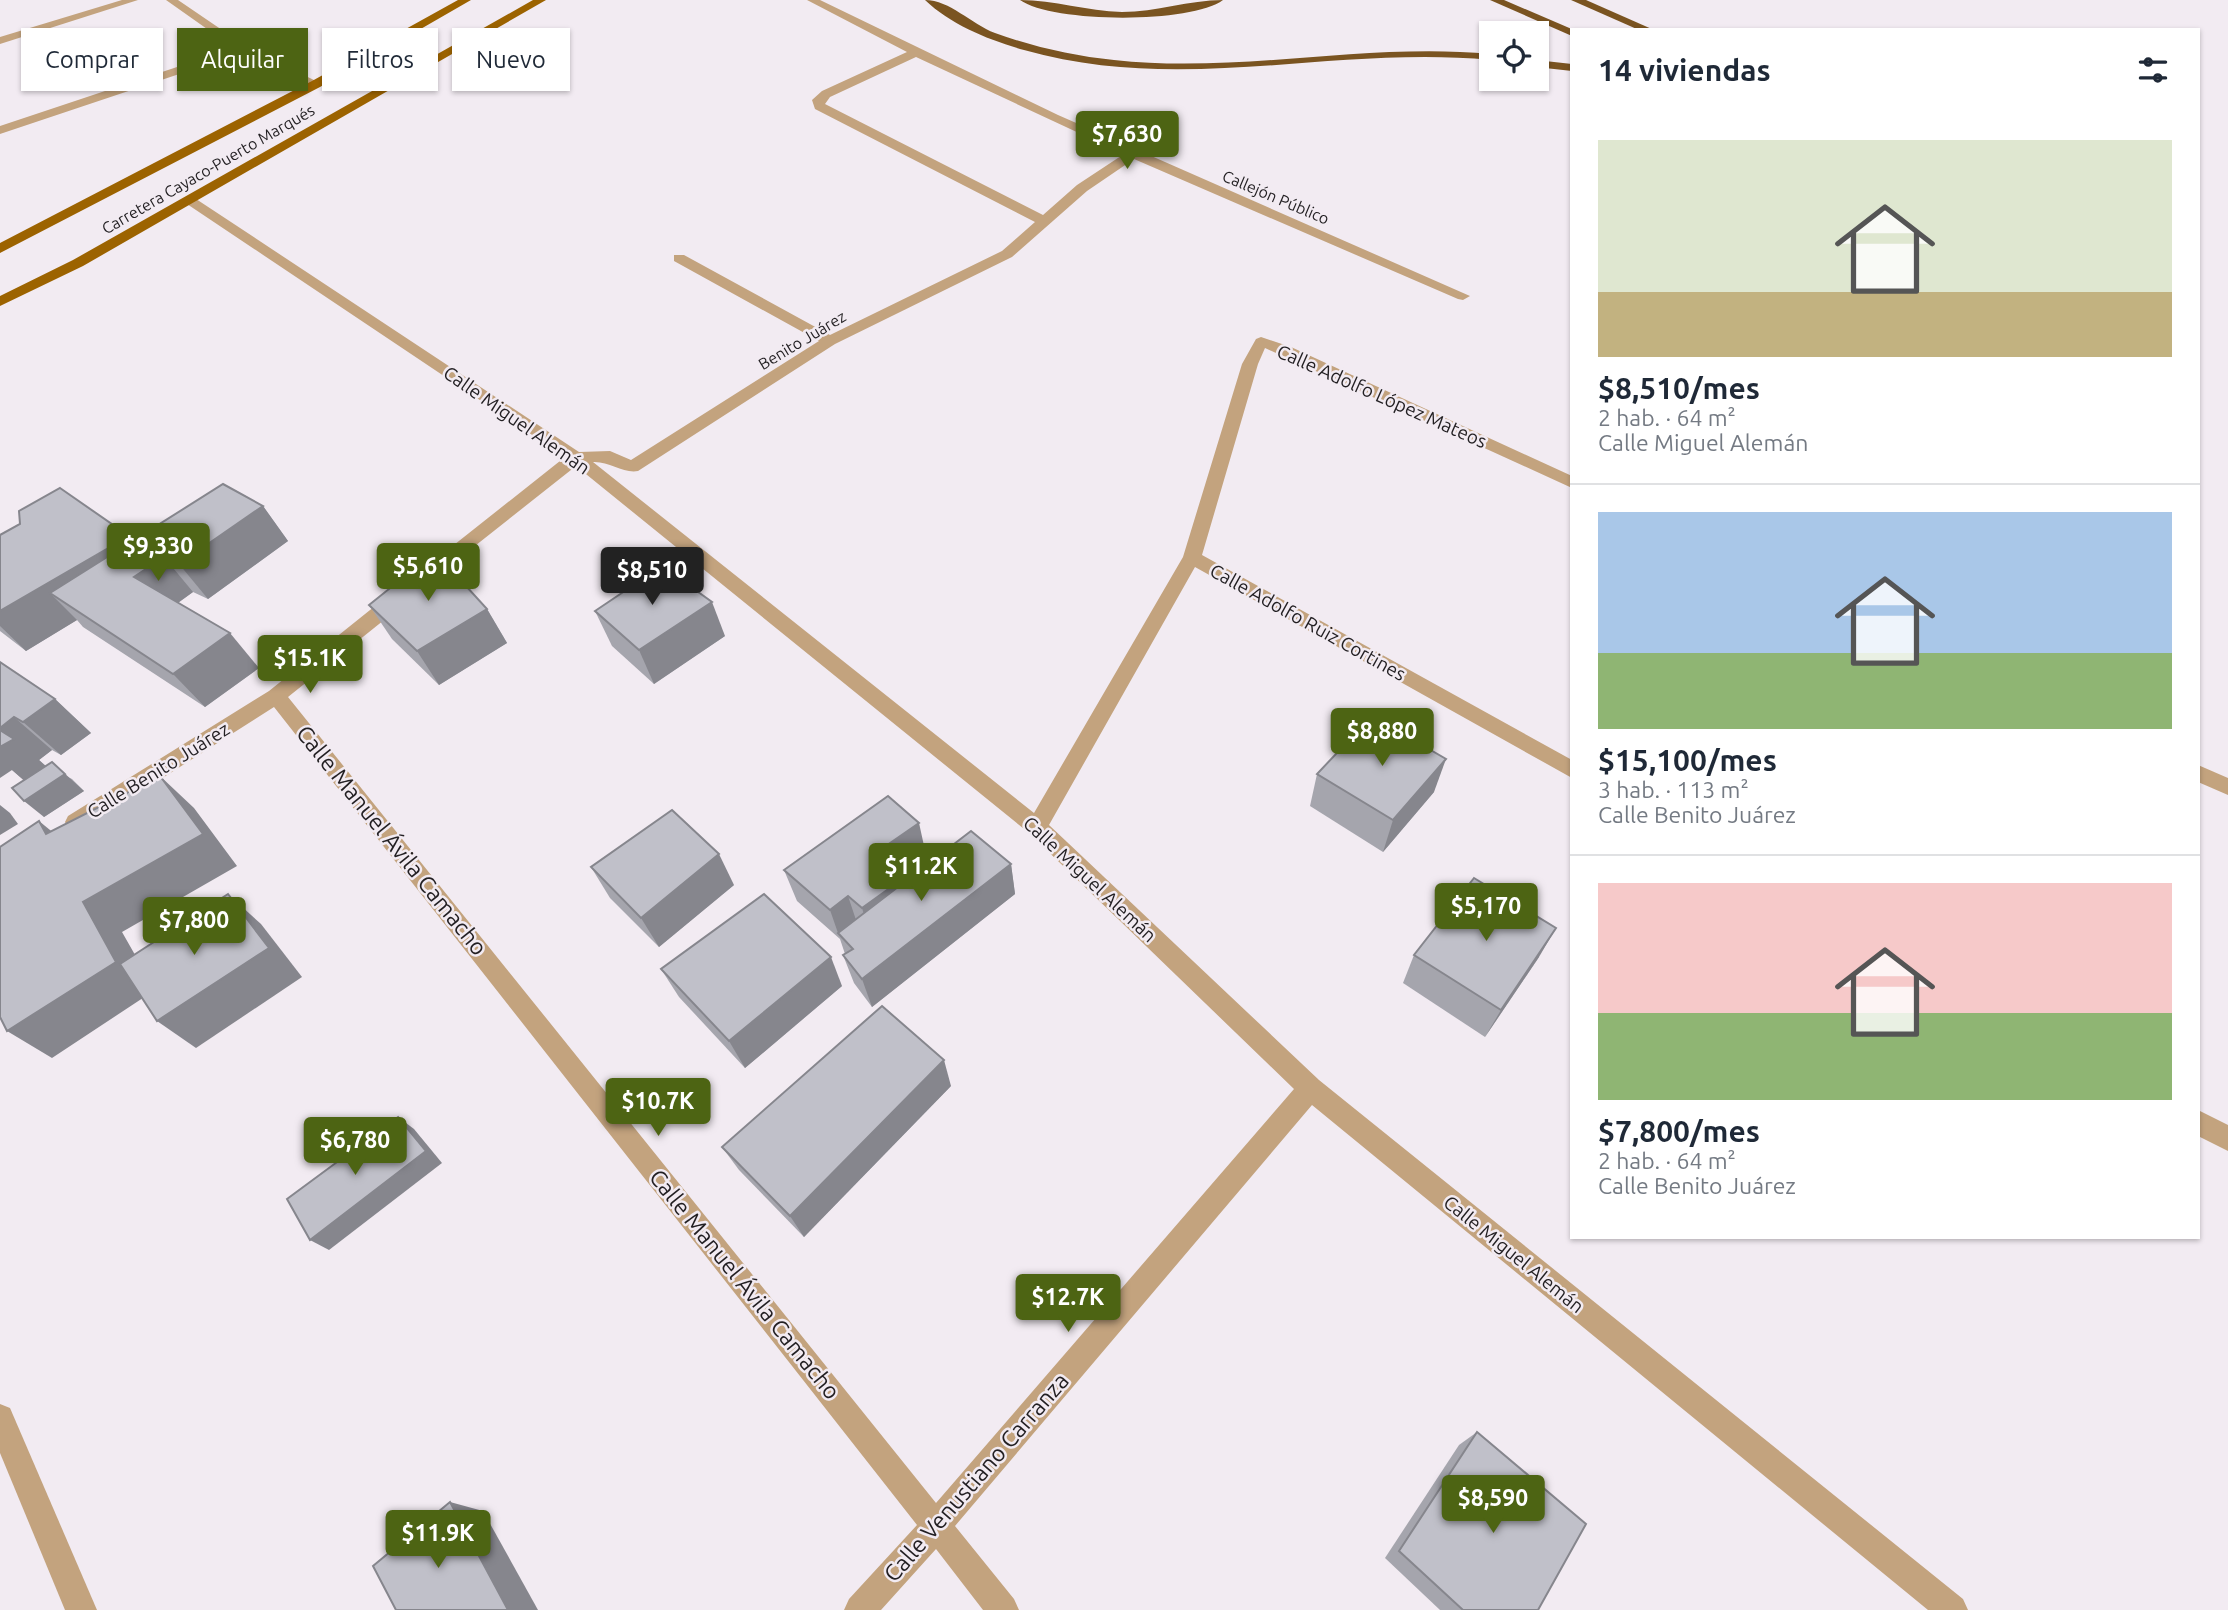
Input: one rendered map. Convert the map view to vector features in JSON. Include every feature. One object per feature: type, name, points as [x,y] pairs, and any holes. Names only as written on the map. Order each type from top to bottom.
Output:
[{"type":"highway","points":[[930,0],[988,34],[1078,59],[1136,66],[1190,68],[1325,57],[1457,52],[1479,55]]},
{"type":"highway","points":[[1025,0],[1048,7],[1132,15],[1199,7],[1218,0]]},
{"type":"highway","points":[[1495,0],[1570,32]]},
{"type":"highway","points":[[1576,0],[1644,28]]},
{"type":"highway","points":[[1549,65],[1570,68]]},
{"type":"main road","name":"Carretera Cayaco-Puerto Marqués","points":[[0,249],[316,84],[466,0]]},
{"type":"main road","name":"Carretera Cayaco-Puerto Marqués","points":[[0,302],[78,263],[541,0]]},
{"type":"street","points":[[0,41],[133,0]]},
{"type":"street","points":[[171,0],[212,28]]},
{"type":"street","name":"Callejón Público","points":[[812,0],[915,53],[1132,155],[1463,296]]},
{"type":"street","points":[[915,53],[826,94],[818,100],[819,106],[1046,222]]},
{"type":"street","points":[[0,130],[177,71]]},
{"type":"street","points":[[308,80],[316,84]]},
{"type":"street","name":"Benito Juárez","points":[[576,457],[610,456],[632,467],[830,341],[1007,254],[1082,188],[1132,155]]},
{"type":"street","name":"Calle Miguel Alemán","points":[[188,200],[576,457],[1037,827],[1310,1088],[1952,1610]]},
{"type":"street","points":[[679,258],[830,341]]},
{"type":"street","name":"Calle Adolfo López Mateos","points":[[1037,827],[1192,557],[1250,364],[1261,342],[1286,350],[1570,481]]},
{"type":"street","name":"Calle Benito Juárez","points":[[58,833],[276,696],[576,457]]},
{"type":"street","name":"Calle Adolfo Ruiz Cortines","points":[[1192,557],[1570,769]]},
{"type":"street","name":"Calle Manuel Ávila Camacho","points":[[276,696],[1003,1610]]},
{"type":"street","points":[[2200,775],[2228,787]]},
{"type":"street","name":"Calle Venustiano Carranza","points":[[860,1610],[937,1525],[1310,1088]]},
{"type":"street","points":[[2200,1123],[2228,1139]]},
{"type":"street","points":[[0,1418],[81,1610]]},
{"type":"building","points":[[223,484],[263,506],[179,564],[164,557],[134,577],[230,633],[173,674],[50,593]]},
{"type":"building","points":[[60,488],[129,536],[0,611],[0,535],[20,524],[19,511]]},
{"type":"building","points":[[435,552],[487,609],[417,651],[369,605]]},
{"type":"building","points":[[662,566],[712,602],[639,650],[595,611]]},
{"type":"building","points":[[0,662],[55,699],[23,722],[14,717],[0,728]]},
{"type":"building","points":[[1372,716],[1446,759],[1393,820],[1317,774]]},
{"type":"building","points":[[0,730],[14,739],[0,747]]},
{"type":"building","points":[[52,762],[65,774],[24,801],[12,788]]},
{"type":"building","points":[[160,776],[203,834],[83,902],[116,962],[7,1031],[0,1017],[0,847],[39,821],[46,834]]},
{"type":"building","points":[[888,796],[919,823],[886,846],[912,872],[862,908],[848,896],[830,910],[784,870]]},
{"type":"building","points":[[672,810],[719,854],[641,918],[591,867]]},
{"type":"building","points":[[971,831],[1011,864],[862,979],[843,955],[853,949],[838,933]]},
{"type":"building","points":[[1474,878],[1556,928],[1501,1010],[1414,955]]},
{"type":"building","points":[[228,894],[269,948],[157,1021],[120,964]]},
{"type":"building","points":[[764,894],[831,957],[729,1041],[661,969]]},
{"type":"building","points":[[882,1006],[944,1060],[790,1216],[722,1147]]},
{"type":"building","points":[[398,1117],[426,1151],[310,1240],[287,1199]]},
{"type":"building","points":[[1477,1432],[1586,1524],[1538,1610],[1463,1610],[1399,1551]]},
{"type":"building","points":[[450,1502],[508,1610],[396,1610],[373,1566]]}]
